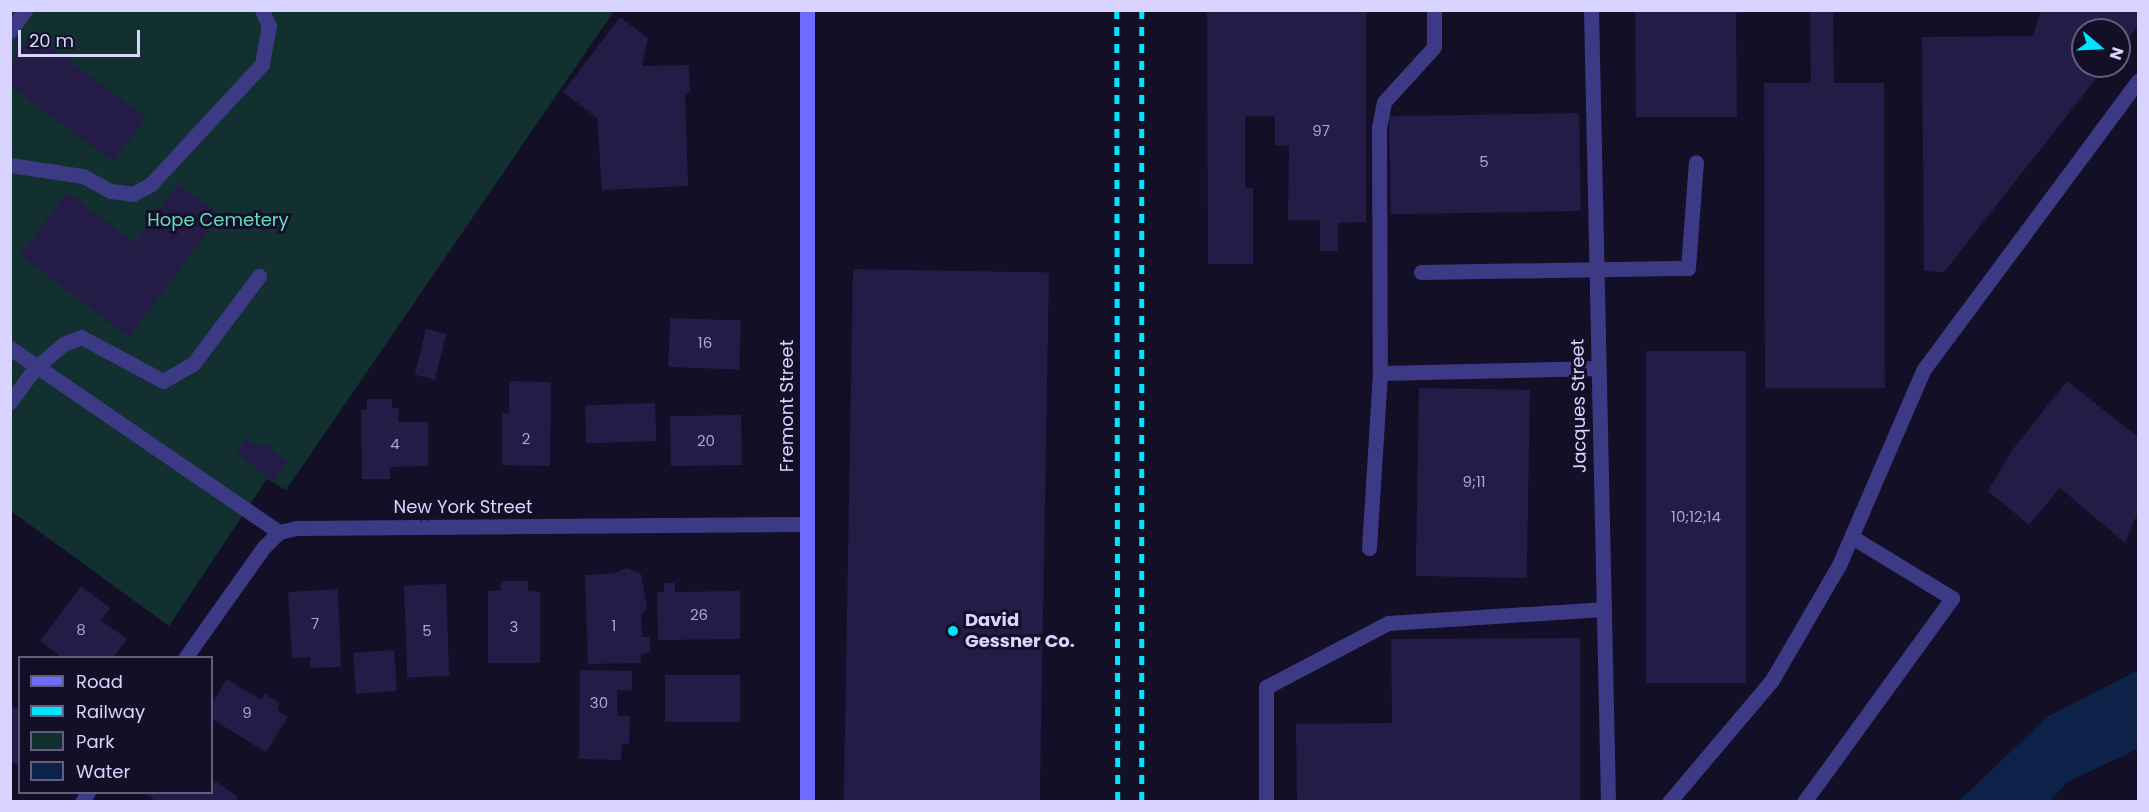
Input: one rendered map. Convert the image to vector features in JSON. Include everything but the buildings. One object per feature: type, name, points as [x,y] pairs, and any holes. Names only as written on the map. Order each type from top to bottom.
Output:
[{"type":"street","points":[[10,31],[24,10]]},
{"type":"street","points":[[10,165],[83,176],[110,190],[134,194],[151,184],[262,64],[269,26],[262,10]]},
{"type":"street","name":"Fremont Street","points":[[807,10],[807,801]]},
{"type":"street","points":[[1369,548],[1380,373],[1379,128],[1384,102],[1434,47],[1434,10]]},
{"type":"street","name":"Jacques Street","points":[[1591,10],[1608,801]]},
{"type":"street","points":[[1669,801],[1772,680],[1852,537],[1924,369],[2139,81]]},
{"type":"street","points":[[1421,272],[1688,268],[1696,162]]},
{"type":"street","points":[[10,402],[35,368],[64,344],[81,337],[164,381],[193,364],[259,276]]},
{"type":"street","points":[[10,348],[35,368],[279,532],[186,656]]},
{"type":"street","points":[[1380,373],[1598,369]]},
{"type":"street","name":"New York Street","points":[[279,532],[297,528],[806,525]]},
{"type":"street","points":[[1804,801],[1952,598],[1852,537]]},
{"type":"street","points":[[1266,801],[1266,687],[1388,623],[1603,609]]},
{"type":"green space","name":"Hope Cemetery","points":[[11,11],[614,11],[286,490],[267,479],[169,626],[11,511]]},
{"type":"water","points":[[2138,670],[2138,749],[2067,782],[2050,801],[1959,801],[2047,717]]},
{"type":"railway","points":[[1117,10],[1118,802]]},
{"type":"railway","points":[[1142,10],[1142,802]]},
{"type":"place","name":"David Gessner Co.","points":[[953,631]]}]
